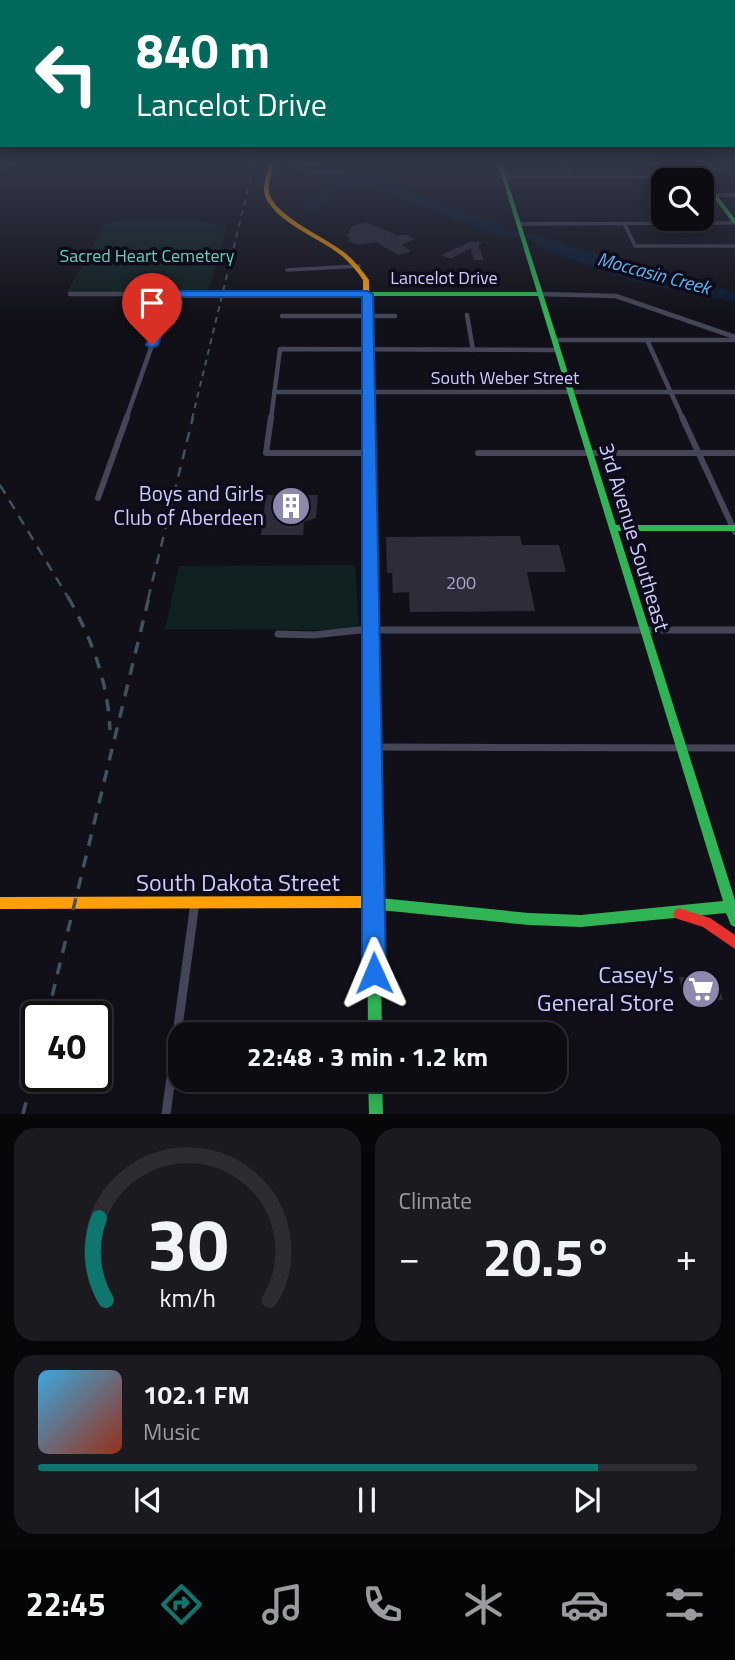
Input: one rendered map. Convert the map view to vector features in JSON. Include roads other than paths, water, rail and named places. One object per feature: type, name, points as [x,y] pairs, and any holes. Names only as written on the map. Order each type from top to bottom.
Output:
[{"type":"main road","points":[[291,216],[343,251],[359,266],[365,275],[367,294],[375,1022]]},
{"type":"main road","name":"3rd Avenue Southeast","points":[[516,216],[681,748],[733,906],[735,921]]},
{"type":"main road","name":"Lancelot Drive","points":[[367,294],[541,294]]},
{"type":"main road","points":[[612,528],[734,529]]},
{"type":"main road","name":"South Dakota Street","points":[[0,903],[373,902],[556,920],[625,919],[733,906]]},
{"type":"main road","points":[[670,913],[706,922],[735,943]]},
{"type":"main road","points":[[375,1092],[376,1114]]},
{"type":"street","points":[[624,223],[635,246],[735,246]]},
{"type":"street","points":[[521,232],[624,223],[735,223]]},
{"type":"street","points":[[286,270],[359,266]]},
{"type":"street","name":"Lancelot Drive","points":[[70,294],[367,294]]},
{"type":"street","points":[[98,498],[170,294]]},
{"type":"street","points":[[541,294],[616,296],[735,339]]},
{"type":"street","points":[[467,315],[473,350]]},
{"type":"street","points":[[282,316],[395,316]]},
{"type":"street","points":[[367,453],[266,453],[280,349],[473,350],[648,340],[735,339]]},
{"type":"street","points":[[648,340],[734,529]]},
{"type":"street","name":"South Weber Street","points":[[274,392],[735,392]]},
{"type":"street","points":[[478,453],[735,453]]},
{"type":"street","points":[[278,634],[369,630],[735,630]]},
{"type":"street","points":[[371,747],[735,748]]},
{"type":"street","points":[[166,1114],[195,903]]},
{"type":"water","name":"Moccasin Creek","points":[[447,216],[480,216],[515,231],[735,292],[735,302],[636,282],[545,249],[529,238],[494,234]]},
{"type":"railway","points":[[192,419],[241,216]]},
{"type":"railway","points":[[148,599],[193,417]]},
{"type":"railway","points":[[0,485],[69,599]]},
{"type":"railway","points":[[51,1001],[149,597]]},
{"type":"railway","points":[[69,599],[97,661],[106,695],[110,730]]},
{"type":"railway","points":[[23,1114],[28,1092]]},
{"type":"place","name":"Boys and Girls Club of Aberdeen","points":[[291,506]]},
{"type":"place","name":"Casey's General Store","points":[[701,989]]},
{"type":"park label","name":"Sacred Heart Cemetery","points":[[147,256]]}]
